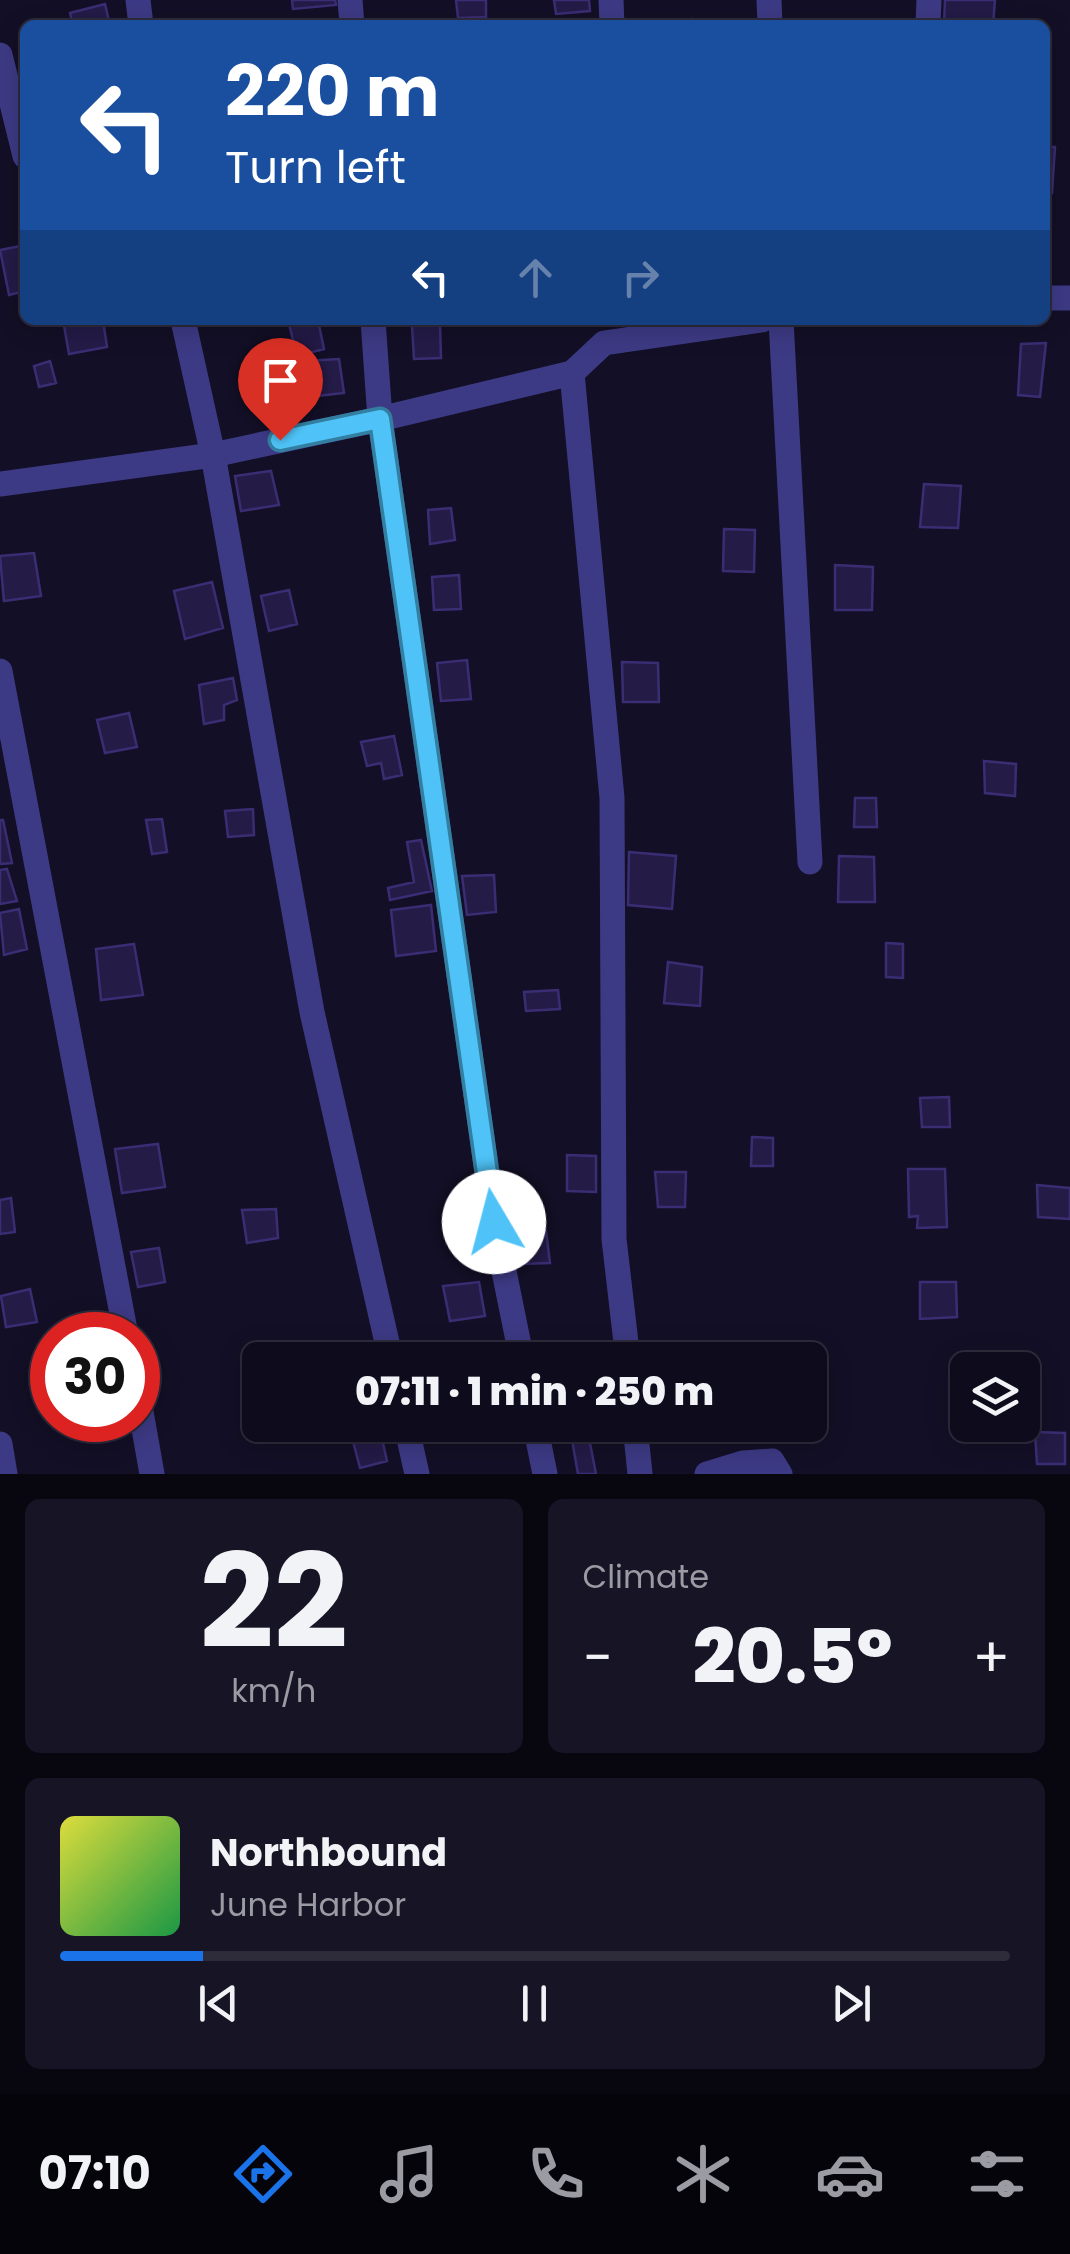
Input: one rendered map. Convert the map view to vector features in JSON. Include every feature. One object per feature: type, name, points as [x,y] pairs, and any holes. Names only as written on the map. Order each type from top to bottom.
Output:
[{"type":"street","points":[[0,55],[20,136]]},
{"type":"street","points":[[184,325],[213,454],[312,1012],[387,1342]]},
{"type":"street","points":[[373,325],[380,419],[494,1222],[518,1342]]},
{"type":"street","points":[[0,484],[213,454],[380,419],[572,373],[603,331],[690,325]]},
{"type":"street","points":[[781,325],[810,862]]},
{"type":"street","points":[[572,373],[612,798],[614,1238],[626,1342]]},
{"type":"street","points":[[0,671],[122,1312]]},
{"type":"street","points":[[146,1442],[152,1474]]},
{"type":"street","points":[[410,1442],[417,1474]]},
{"type":"street","points":[[539,1442],[545,1474]]},
{"type":"street","points":[[637,1442],[640,1474]]},
{"type":"street","points":[[0,1444],[5,1474]]},
{"type":"street","points":[[707,1474],[742,1463],[772,1462],[780,1474]]},
{"type":"building","points":[[292,0],[335,0],[336,5],[293,9]]},
{"type":"building","points":[[456,0],[486,0],[486,17],[458,18]]},
{"type":"building","points":[[554,0],[589,0],[590,11],[556,14]]},
{"type":"building","points":[[945,0],[995,0],[993,20],[944,20]]},
{"type":"building","points":[[105,4],[109,20],[72,20],[70,13]]},
{"type":"building","points":[[1050,147],[1055,147],[1052,193]]},
{"type":"building","points":[[20,246],[20,292],[9,295],[0,250]]},
{"type":"building","points":[[64,325],[104,325],[107,347],[69,354]]},
{"type":"building","points":[[289,325],[319,325],[324,349],[297,356]]},
{"type":"building","points":[[440,325],[441,358],[414,359],[412,326]]},
{"type":"building","points":[[1046,343],[1040,397],[1018,395],[1021,344]]},
{"type":"building","points":[[339,359],[344,393],[308,397],[304,361]]},
{"type":"building","points":[[50,361],[56,383],[39,387],[34,366]]},
{"type":"building","points":[[271,471],[279,505],[241,511],[235,476]]},
{"type":"building","points":[[924,484],[961,486],[958,528],[920,527]]},
{"type":"building","points":[[451,508],[455,540],[430,544],[428,510]]},
{"type":"building","points":[[724,529],[755,530],[754,572],[723,571]]},
{"type":"building","points":[[34,553],[41,596],[4,601],[0,556]]},
{"type":"building","points":[[835,565],[873,567],[872,610],[835,610]]},
{"type":"building","points":[[459,575],[461,609],[434,610],[432,577]]},
{"type":"building","points":[[212,582],[223,628],[185,639],[174,591]]},
{"type":"building","points":[[289,590],[297,624],[269,631],[261,596]]},
{"type":"building","points":[[467,660],[471,699],[441,701],[437,663]]},
{"type":"building","points":[[622,662],[658,663],[659,702],[623,702]]},
{"type":"building","points":[[233,678],[237,700],[224,705],[224,720],[204,724],[199,685]]},
{"type":"building","points":[[129,713],[137,747],[105,753],[97,720]]},
{"type":"building","points":[[394,736],[402,775],[384,779],[381,763],[367,766],[361,742]]},
{"type":"building","points":[[984,761],[1016,764],[1015,796],[985,793]]},
{"type":"building","points":[[855,798],[876,798],[877,827],[854,827]]},
{"type":"building","points":[[253,809],[254,835],[228,837],[225,811]]},
{"type":"building","points":[[162,819],[167,852],[152,854],[146,820]]},
{"type":"building","points":[[3,820],[12,863],[0,864]]},
{"type":"building","points":[[421,840],[432,891],[390,900],[388,888],[414,882],[407,842]]},
{"type":"building","points":[[629,852],[676,856],[672,909],[628,905]]},
{"type":"building","points":[[839,856],[874,857],[875,902],[838,902]]},
{"type":"building","points":[[7,869],[17,901],[0,904],[0,870]]},
{"type":"building","points":[[494,875],[496,912],[467,915],[462,876]]},
{"type":"building","points":[[431,905],[436,951],[396,956],[391,910]]},
{"type":"building","points":[[19,909],[27,949],[4,955],[0,913]]},
{"type":"building","points":[[886,943],[903,944],[903,978],[886,977]]},
{"type":"building","points":[[134,944],[143,995],[101,1000],[96,949]]},
{"type":"building","points":[[668,962],[702,967],[700,1006],[664,1003]]},
{"type":"building","points":[[558,990],[560,1009],[526,1011],[524,992]]},
{"type":"building","points":[[949,1097],[950,1127],[922,1127],[920,1098]]},
{"type":"building","points":[[752,1137],[773,1138],[773,1166],[751,1166]]},
{"type":"building","points":[[158,1144],[165,1187],[122,1193],[115,1149]]},
{"type":"building","points":[[567,1155],[596,1156],[596,1192],[567,1191]]},
{"type":"building","points":[[908,1169],[945,1169],[947,1227],[917,1228],[918,1216],[909,1217]]},
{"type":"building","points":[[655,1172],[686,1172],[685,1207],[658,1207]]},
{"type":"building","points":[[1037,1185],[1070,1188],[1070,1219],[1038,1217]]},
{"type":"building","points":[[11,1198],[15,1232],[0,1234],[0,1200]]},
{"type":"building","points":[[276,1209],[278,1238],[247,1243],[242,1210]]},
{"type":"building","points":[[546,1231],[550,1263],[519,1264],[513,1234]]},
{"type":"building","points":[[159,1248],[165,1282],[138,1287],[131,1252]]},
{"type":"building","points":[[479,1282],[485,1316],[450,1321],[443,1286]]},
{"type":"building","points":[[920,1282],[956,1282],[957,1317],[920,1319]]},
{"type":"building","points":[[30,1289],[35,1312],[30,1312],[30,1323],[6,1327],[1,1296]]},
{"type":"building","points":[[1040,1432],[1065,1433],[1065,1464],[1037,1464],[1036,1442],[1040,1442]]},
{"type":"building","points":[[353,1442],[383,1442],[387,1461],[360,1468]]},
{"type":"building","points":[[572,1442],[590,1442],[596,1474],[578,1474]]},
{"type":"route","points":[[280,440],[380,419],[494,1222]]}]
